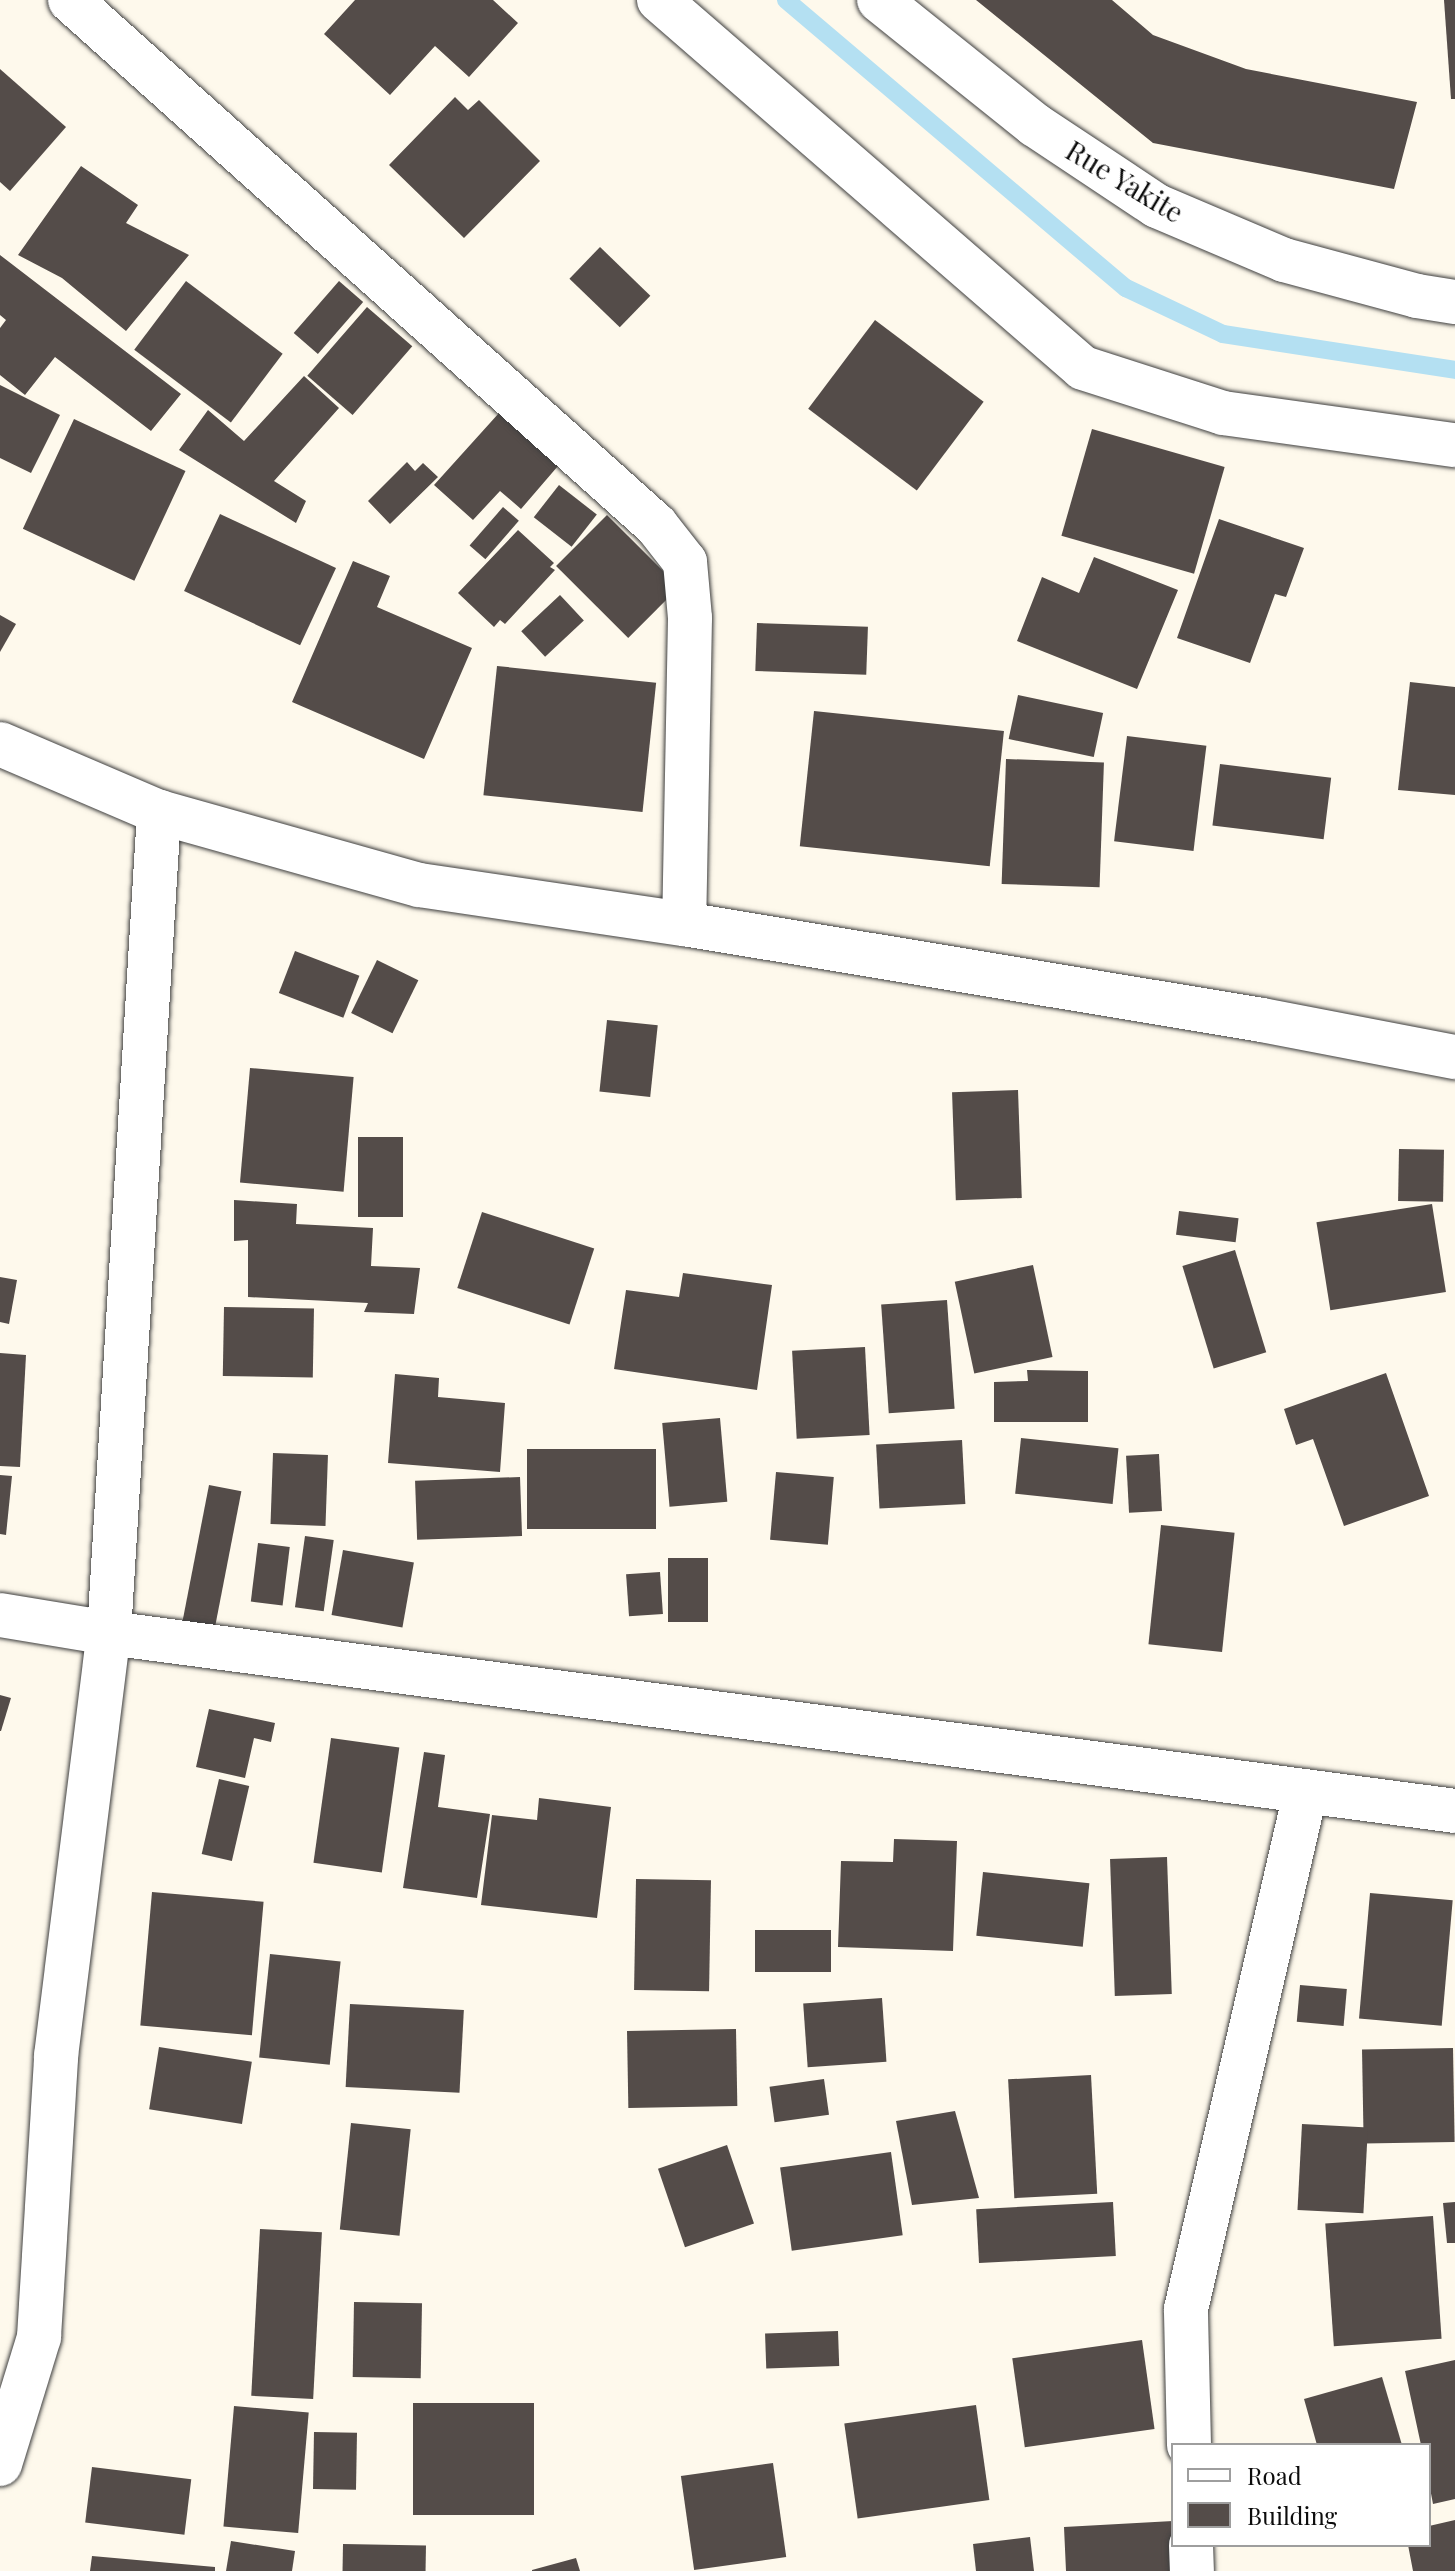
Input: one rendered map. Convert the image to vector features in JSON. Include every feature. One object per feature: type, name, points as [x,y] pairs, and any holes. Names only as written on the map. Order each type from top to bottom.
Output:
[{"type":"street","points":[[70,0],[644,515],[685,562],[690,618],[684,924]]},
{"type":"street","points":[[659,0],[1083,368],[1223,413],[1455,445]]},
{"type":"street","name":"Rue Yakite","points":[[879,0],[1035,125],[1157,206],[1284,260],[1417,296],[1455,302]]},
{"type":"street","points":[[0,744],[159,812],[419,885],[684,924],[1262,1020],[1455,1057]]},
{"type":"street","points":[[0,2464],[39,2337],[56,2056],[109,1633],[159,812]]},
{"type":"street","points":[[0,1615],[109,1633],[838,1728],[1305,1794],[1455,1811]]},
{"type":"street","points":[[1189,2443],[1186,2309],[1305,1794]]},
{"type":"street","points":[[1191,2547],[1192,2571]]},
{"type":"building","points":[[355,0],[493,0],[518,23],[469,77],[435,46],[390,95],[324,34]]},
{"type":"building","points":[[976,0],[1112,0],[1153,35],[1246,69],[1417,102],[1394,189],[1153,143]]},
{"type":"building","points":[[1444,0],[1455,0],[1455,99],[1451,99]]},
{"type":"building","points":[[0,69],[66,127],[10,191],[0,182]]},
{"type":"building","points":[[455,97],[468,110],[479,100],[540,161],[464,238],[389,165]]},
{"type":"building","points":[[81,166],[138,205],[126,223],[189,255],[126,331],[62,278],[18,255]]},
{"type":"building","points":[[600,247],[650,296],[620,327],[569,279]]},
{"type":"building","points":[[0,255],[181,394],[151,431],[55,357],[25,395],[0,375],[0,328],[6,320],[0,315]]},
{"type":"building","points":[[186,281],[283,354],[231,423],[134,350]]},
{"type":"building","points":[[339,281],[363,302],[318,354],[294,333]]},
{"type":"building","points":[[367,307],[412,346],[353,415],[307,376]]},
{"type":"building","points":[[875,320],[984,402],[917,490],[808,409]]},
{"type":"building","points":[[304,376],[339,408],[274,481],[306,501],[296,523],[179,450],[208,410],[244,441]]},
{"type":"building","points":[[0,385],[60,415],[31,473],[0,458]]},
{"type":"building","points":[[499,413],[558,466],[521,509],[500,491],[473,520],[434,485]]},
{"type":"building","points":[[74,419],[185,471],[134,581],[23,529]]},
{"type":"building","points":[[1092,429],[1225,467],[1194,574],[1061,536]]},
{"type":"building","points":[[407,462],[415,471],[423,463],[438,477],[390,524],[368,501]]},
{"type":"building","points":[[559,485],[597,515],[572,547],[534,517]]},
{"type":"building","points":[[503,507],[519,521],[485,559],[470,545]]},
{"type":"building","points":[[220,514],[336,568],[300,645],[184,591]]},
{"type":"building","points":[[607,515],[679,587],[628,638],[556,566]]},
{"type":"building","points":[[1219,519],[1304,548],[1286,597],[1275,594],[1250,663],[1177,638]]},
{"type":"building","points":[[518,530],[554,563],[550,567],[555,570],[505,624],[500,620],[494,627],[458,593]]},
{"type":"building","points":[[1094,557],[1178,590],[1137,689],[1017,641],[1042,577],[1079,593]]},
{"type":"building","points":[[353,561],[390,576],[377,607],[472,648],[424,759],[292,702]]},
{"type":"building","points":[[560,595],[584,621],[545,657],[521,631]]},
{"type":"building","points":[[0,615],[16,624],[0,652]]},
{"type":"building","points":[[757,623],[868,627],[866,675],[755,671]]},
{"type":"building","points":[[497,666],[656,683],[643,812],[483,795]]},
{"type":"building","points":[[1410,682],[1455,687],[1455,795],[1398,790]]},
{"type":"building","points":[[1018,695],[1103,713],[1094,757],[1009,739]]},
{"type":"building","points":[[814,711],[1004,731],[990,866],[800,846]]},
{"type":"building","points":[[1127,736],[1206,746],[1193,851],[1114,841]]},
{"type":"building","points":[[1006,759],[1104,762],[1100,887],[1002,884]]},
{"type":"building","points":[[1220,764],[1331,778],[1324,839],[1212,826]]},
{"type":"building","points":[[295,951],[359,976],[343,1018],[279,993]]},
{"type":"building","points":[[377,960],[418,980],[392,1033],[351,1013]]},
{"type":"building","points":[[607,1020],[658,1025],[650,1097],[599,1092]]},
{"type":"building","points":[[250,1068],[354,1077],[344,1192],[240,1183]]},
{"type":"building","points":[[1018,1090],[1022,1198],[956,1200],[952,1092]]},
{"type":"building","points":[[358,1137],[403,1137],[403,1217],[358,1217]]},
{"type":"building","points":[[1399,1149],[1444,1150],[1443,1202],[1398,1201]]},
{"type":"building","points":[[234,1200],[297,1204],[296,1224],[373,1228],[371,1266],[420,1268],[414,1314],[364,1312],[368,1303],[248,1297],[248,1240],[234,1241]]},
{"type":"building","points":[[1432,1204],[1446,1292],[1330,1310],[1316,1222]]},
{"type":"building","points":[[1179,1211],[1239,1218],[1236,1242],[1176,1235]]},
{"type":"building","points":[[482,1212],[594,1248],[570,1325],[457,1288]]},
{"type":"building","points":[[1235,1250],[1266,1352],[1214,1368],[1182,1266]]},
{"type":"building","points":[[1033,1265],[1053,1357],[974,1374],[955,1282]]},
{"type":"building","points":[[683,1273],[772,1285],[757,1390],[614,1369],[626,1290],[679,1297]]},
{"type":"building","points":[[0,1277],[17,1280],[9,1324],[0,1322]]},
{"type":"building","points":[[947,1300],[955,1409],[889,1413],[881,1305]]},
{"type":"building","points":[[224,1307],[314,1309],[313,1378],[223,1376]]},
{"type":"building","points":[[865,1347],[870,1435],[797,1439],[792,1351]]},
{"type":"building","points":[[0,1353],[26,1355],[20,1467],[0,1466]]},
{"type":"building","points":[[1027,1370],[1088,1371],[1088,1422],[994,1422],[994,1382],[1028,1381]]},
{"type":"building","points":[[1386,1373],[1429,1496],[1344,1526],[1313,1439],[1296,1445],[1284,1409]]},
{"type":"building","points":[[395,1374],[439,1378],[438,1397],[505,1403],[500,1472],[388,1463]]},
{"type":"building","points":[[720,1418],[727,1502],[670,1507],[662,1423]]},
{"type":"building","points":[[1021,1438],[1118,1448],[1113,1504],[1015,1494]]},
{"type":"building","points":[[962,1440],[965,1504],[879,1508],[876,1445]]},
{"type":"building","points":[[527,1449],[656,1449],[656,1529],[527,1529]]},
{"type":"building","points":[[273,1453],[328,1455],[325,1526],[271,1524]]},
{"type":"building","points":[[1159,1454],[1162,1511],[1129,1513],[1126,1456]]},
{"type":"building","points":[[776,1472],[834,1477],[828,1545],[770,1540]]},
{"type":"building","points":[[0,1475],[12,1476],[6,1535],[0,1534]]},
{"type":"building","points":[[520,1477],[522,1536],[417,1540],[415,1481]]},
{"type":"building","points":[[209,1485],[241,1491],[215,1628],[182,1621]]},
{"type":"building","points":[[1161,1525],[1235,1533],[1222,1652],[1148,1644]]},
{"type":"building","points":[[305,1536],[334,1540],[324,1611],[295,1607]]},
{"type":"building","points":[[258,1543],[290,1547],[283,1605],[251,1602]]},
{"type":"building","points":[[343,1550],[414,1563],[402,1627],[332,1615]]},
{"type":"building","points":[[668,1558],[708,1558],[708,1622],[668,1622]]},
{"type":"building","points":[[660,1572],[663,1614],[629,1616],[626,1574]]},
{"type":"building","points":[[0,1695],[11,1698],[1,1731],[0,1731]]},
{"type":"building","points":[[209,1709],[275,1723],[271,1742],[254,1738],[245,1778],[196,1767]]},
{"type":"building","points":[[331,1738],[399,1748],[382,1872],[313,1863]]},
{"type":"building","points":[[424,1752],[445,1755],[438,1807],[490,1814],[477,1898],[403,1888]]},
{"type":"building","points":[[219,1779],[249,1786],[232,1861],[202,1854]]},
{"type":"building","points":[[539,1798],[611,1807],[597,1918],[481,1905],[492,1815],[537,1820]]},
{"type":"building","points":[[894,1839],[957,1841],[953,1951],[838,1947],[841,1861],[893,1862]]},
{"type":"building","points":[[1167,1857],[1172,1994],[1115,1996],[1110,1859]]},
{"type":"building","points":[[983,1872],[1089,1883],[1083,1947],[976,1936]]},
{"type":"building","points":[[636,1879],[711,1880],[709,1991],[634,1990]]},
{"type":"building","points":[[152,1892],[264,1902],[252,2035],[140,2025]]},
{"type":"building","points":[[1370,1893],[1453,1900],[1442,2026],[1359,2019]]},
{"type":"building","points":[[755,1930],[831,1930],[831,1972],[755,1972]]},
{"type":"building","points":[[270,1954],[341,1961],[330,2065],[259,2057]]},
{"type":"building","points":[[1300,1985],[1347,1989],[1344,2026],[1297,2022]]},
{"type":"building","points":[[882,1998],[886,2062],[808,2067],[803,2004]]},
{"type":"building","points":[[350,2004],[464,2010],[459,2093],[346,2087]]},
{"type":"building","points":[[736,2029],[737,2106],[628,2108],[627,2031]]},
{"type":"building","points":[[159,2047],[252,2062],[242,2124],[149,2109]]},
{"type":"building","points":[[1453,2048],[1455,2142],[1364,2144],[1362,2050]]},
{"type":"building","points":[[1091,2075],[1097,2194],[1014,2198],[1008,2079]]},
{"type":"building","points":[[824,2079],[829,2115],[775,2122],[770,2087]]},
{"type":"building","points":[[955,2111],[979,2198],[912,2205],[896,2121]]},
{"type":"building","points":[[351,2123],[411,2129],[399,2236],[340,2229]]},
{"type":"building","points":[[1302,2124],[1368,2127],[1363,2213],[1297,2210]]},
{"type":"building","points":[[727,2145],[754,2223],[685,2247],[658,2169]]},
{"type":"building","points":[[891,2152],[903,2235],[792,2251],[780,2168]]},
{"type":"building","points":[[1113,2202],[1116,2256],[979,2263],[976,2209]]},
{"type":"building","points":[[1455,2202],[1455,2243],[1447,2243],[1443,2203]]},
{"type":"building","points":[[1433,2216],[1442,2339],[1334,2346],[1325,2224]]},
{"type":"building","points":[[260,2229],[322,2232],[313,2399],[251,2396]]},
{"type":"building","points":[[354,2302],[422,2303],[421,2378],[353,2377]]},
{"type":"building","points":[[838,2331],[839,2366],[766,2369],[765,2334]]},
{"type":"building","points":[[1142,2340],[1155,2429],[1025,2447],[1012,2358]]},
{"type":"building","points":[[1455,2360],[1455,2499],[1433,2504],[1431,2443],[1421,2443],[1405,2371]]},
{"type":"building","points":[[1382,2377],[1401,2443],[1316,2443],[1304,2399]]},
{"type":"building","points":[[413,2403],[534,2403],[534,2515],[413,2515]]},
{"type":"building","points":[[976,2405],[989,2500],[858,2519],[844,2424]]},
{"type":"building","points":[[234,2406],[309,2413],[298,2533],[223,2527]]},
{"type":"building","points":[[314,2432],[357,2433],[356,2490],[313,2489]]},
{"type":"building","points":[[773,2463],[786,2557],[694,2570],[681,2476]]},
{"type":"building","points":[[92,2467],[191,2479],[184,2535],[85,2523]]},
{"type":"building","points":[[1455,2520],[1455,2571],[1413,2571],[1408,2547],[1431,2547],[1431,2526]]},
{"type":"building","points":[[1171,2521],[1171,2547],[1174,2547],[1186,2571],[1066,2571],[1064,2527]]},
{"type":"building","points":[[1030,2537],[1034,2571],[976,2571],[973,2544]]},
{"type":"building","points":[[231,2541],[295,2551],[292,2571],[226,2571]]},
{"type":"building","points":[[343,2544],[426,2545],[426,2571],[343,2571]]},
{"type":"building","points":[[92,2556],[215,2567],[215,2571],[90,2571]]},
{"type":"building","points":[[576,2558],[580,2571],[532,2571],[532,2570]]},
{"type":"waterway","points":[[786,0],[1126,288],[1223,334],[1455,370]]}]
